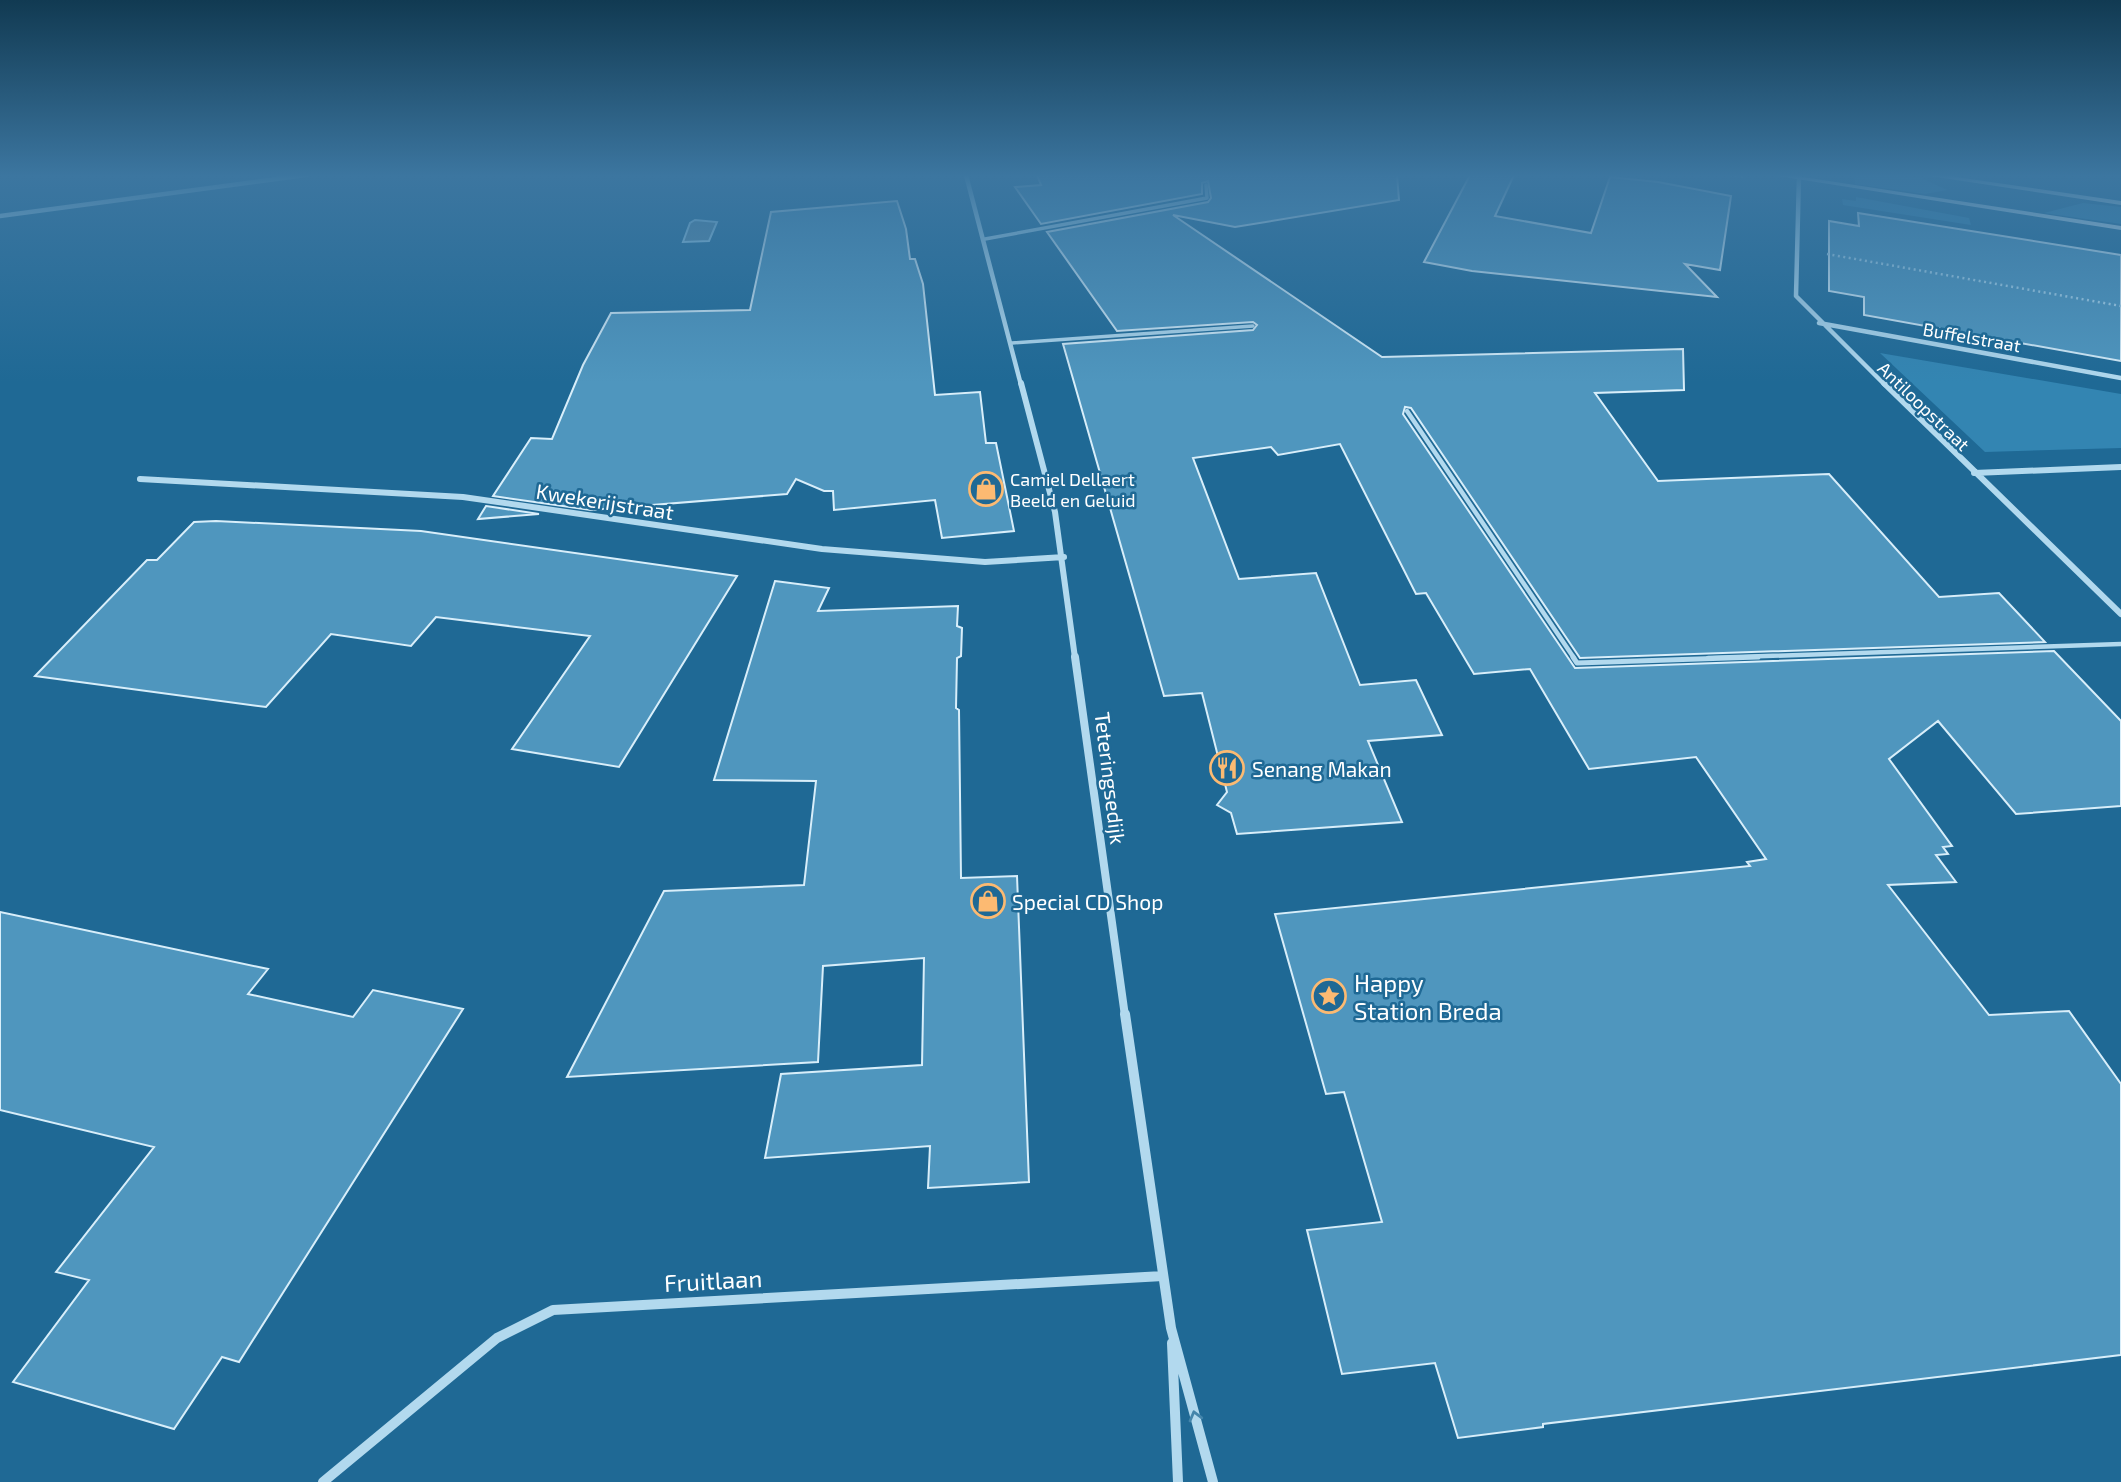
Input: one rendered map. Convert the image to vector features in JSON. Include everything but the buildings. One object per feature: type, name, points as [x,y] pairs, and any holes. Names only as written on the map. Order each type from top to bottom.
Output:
[{"type":"street","name":"Teteringsedijk","points":[[986,244],[1046,471],[1064,557],[1100,844],[1171,1328],[1178,1482]]},
{"type":"street","name":"Antiloopstraat","points":[[1799,244],[1796,296],[1818,323],[2117,607],[2121,614]]},
{"type":"street","name":"Buffelstraat","points":[[1818,323],[2121,378]]},
{"type":"street","points":[[1974,472],[2121,467]]},
{"type":"street","name":"Kwekerijstraat","points":[[140,479],[463,497],[569,510],[822,550],[985,562],[1064,557]]},
{"type":"street","name":"Fruitlaan","points":[[323,1482],[497,1338],[553,1310],[1163,1276]]},
{"type":"street","name":"Teteringsedijk","points":[[1171,1328],[1213,1482]]},
{"type":"lane","points":[[1012,343],[1253,326]]},
{"type":"lane","points":[[1407,411],[1577,663],[2121,645]]},
{"type":"path","points":[[1799,249],[2121,306]]},
{"type":"shaded area","points":[[1880,353],[2121,394],[2121,448],[1985,452]]},
{"type":"place","name":"Camiel Dellaert Beeld en Geluid","points":[[986,489]]},
{"type":"place","name":"Senang Makan","points":[[1227,768]]},
{"type":"place","name":"Special CD Shop","points":[[988,901]]},
{"type":"place","name":"Happy Station Breda","points":[[1329,996]]}]
